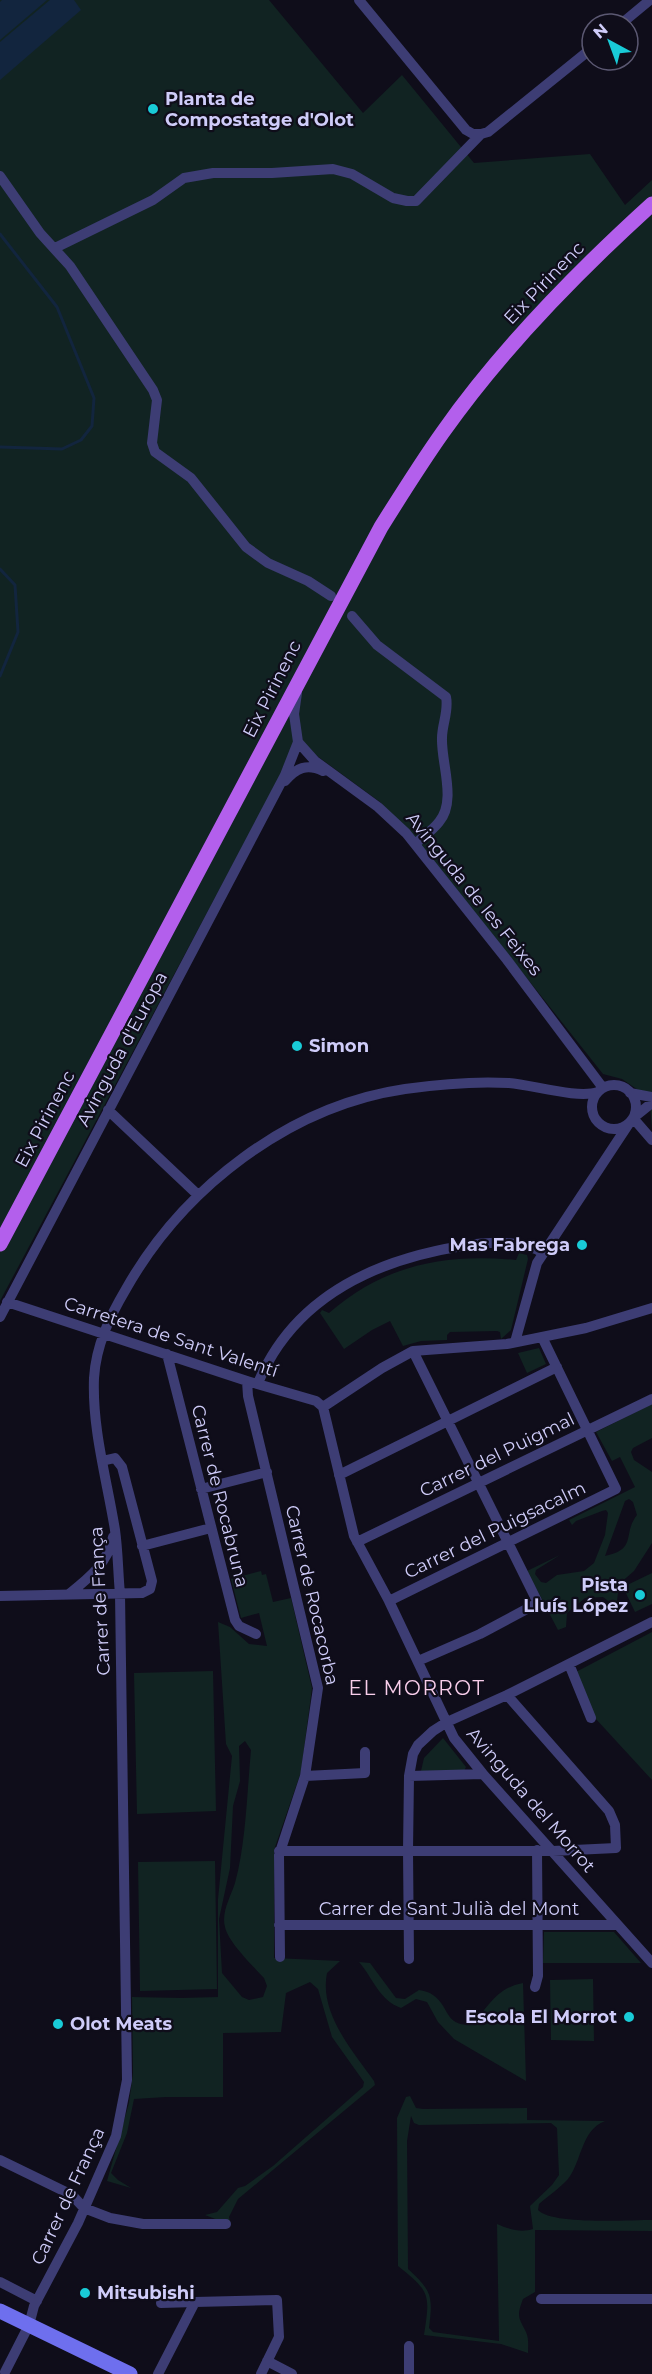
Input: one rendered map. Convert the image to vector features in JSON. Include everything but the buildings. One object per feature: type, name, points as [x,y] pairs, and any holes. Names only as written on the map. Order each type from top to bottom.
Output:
[{"type":"main road","name":"Eix Pirinenc","points":[[0,1244],[381,527],[449,423],[492,369],[586,266],[652,204]]},
{"type":"main road","points":[[0,2311],[130,2374]]},
{"type":"street","points":[[360,0],[466,130],[473,134],[488,132],[580,58]]},
{"type":"street","points":[[636,12],[650,0]]},
{"type":"street","points":[[55,248],[153,200],[184,178],[213,172],[272,173],[333,169],[352,174],[393,198],[416,201],[482,134]]},
{"type":"street","points":[[0,176],[40,233],[55,248],[89,292],[156,396],[152,443],[155,452],[191,478],[246,547],[268,563],[308,581],[331,596]]},
{"type":"street","points":[[352,616],[377,645],[446,697],[447,707],[442,739],[446,803],[439,823],[415,844]]},
{"type":"street","name":"Avinguda d'Europa","points":[[0,1317],[291,761],[298,742],[294,726],[294,704],[304,673]]},
{"type":"street","name":"Avinguda de les Feixes","points":[[298,742],[315,761],[378,807],[415,844],[601,1090]]},
{"type":"street","name":"Avinguda d'Europa","points":[[274,797],[297,769],[311,766],[335,776]]},
{"type":"street","name":"Carrer de França","points":[[5,2372],[116,2136],[127,2080],[120,1594],[115,1528],[102,1461],[94,1400],[97,1353],[114,1309],[137,1270],[166,1230],[198,1195],[242,1158],[270,1139],[329,1111],[402,1089],[473,1082],[512,1083],[584,1095],[601,1090]]},
{"type":"street","points":[[515,1342],[532,1275],[543,1253],[631,1120],[636,1105],[630,1093],[621,1086],[609,1086],[601,1090],[593,1101],[592,1111],[610,1139],[605,1159]]},
{"type":"street","name":"Carrer de França","points":[[564,1091],[583,1101],[592,1111]]},
{"type":"street","points":[[630,1093],[652,1097]]},
{"type":"street","points":[[602,1125],[614,1129],[631,1120],[652,1103]]},
{"type":"street","points":[[108,1110],[198,1195]]},
{"type":"street","points":[[631,1120],[652,1140]]},
{"type":"street","points":[[253,1382],[273,1353],[309,1310],[348,1283],[387,1263],[423,1252],[480,1243],[516,1244],[534,1248],[543,1253]]},
{"type":"street","name":"Carretera de Sant Valentí","points":[[7,1302],[316,1401],[323,1407]]},
{"type":"street","points":[[323,1407],[374,1373],[413,1351],[497,1346],[586,1328],[652,1308]]},
{"type":"street","points":[[542,1337],[587,1430]]},
{"type":"street","points":[[413,1351],[538,1603],[480,1634],[418,1661]]},
{"type":"street","name":"Carrer de Rocabruna","points":[[167,1354],[235,1620],[239,1626],[256,1634]]},
{"type":"street","points":[[339,1475],[557,1367]]},
{"type":"street","name":"Carrer de Rocacorba","points":[[253,1382],[248,1396],[318,1682],[318,1696],[305,1776],[279,1851],[280,1957]]},
{"type":"street","name":"Carrer del Puigmal","points":[[357,1542],[652,1398]]},
{"type":"street","name":"Avinguda del Morrot","points":[[323,1407],[357,1542],[389,1601],[459,1746],[652,1963]]},
{"type":"street","name":"Carrer del Puigsacalm","points":[[389,1601],[616,1489],[587,1430]]},
{"type":"street","points":[[0,1596],[145,1593],[151,1587],[152,1581],[121,1464],[115,1458],[102,1461]]},
{"type":"street","points":[[201,1490],[267,1472]]},
{"type":"street","points":[[69,1595],[93,1575],[102,1564],[110,1550],[115,1528]]},
{"type":"street","points":[[142,1546],[211,1528]]},
{"type":"street","points":[[410,1959],[409,1776],[413,1754],[418,1745],[447,1722],[507,1695],[652,1622]]},
{"type":"street","points":[[569,1664],[591,1718]]},
{"type":"street","points":[[279,1851],[553,1851],[616,1848],[615,1825],[609,1811],[507,1695]]},
{"type":"street","points":[[305,1776],[365,1773],[365,1752]]},
{"type":"street","points":[[409,1776],[483,1774]]},
{"type":"street","points":[[535,1987],[538,1976],[537,1850]]},
{"type":"street","name":"Carrer de Sant Julià del Mont","points":[[279,1925],[618,1925]]},
{"type":"street","points":[[0,2160],[72,2195],[84,2208],[128,2223],[226,2224]]},
{"type":"street","points":[[0,2282],[37,2301]]},
{"type":"street","points":[[541,2300],[652,2299]]},
{"type":"street","points":[[160,2303],[277,2300],[279,2337],[261,2374]]},
{"type":"street","points":[[158,2374],[195,2302]]},
{"type":"street","points":[[409,2346],[409,2374]]},
{"type":"street","points":[[267,2361],[292,2374]]},
{"type":"shaded area","points":[[0,0],[269,0],[363,113],[402,75],[474,163],[590,154],[625,205],[652,180],[652,1130],[650,1104],[641,1092],[622,1079],[603,1074],[415,837],[380,802],[298,742],[0,1301]]},
{"type":"shaded area","points":[[519,1253],[527,1255],[528,1259],[511,1330],[501,1339],[500,1332],[497,1331],[450,1332],[447,1340],[421,1341],[403,1346],[390,1321],[344,1349],[320,1313],[322,1310],[329,1313],[371,1283],[416,1266],[465,1259],[516,1260]]},
{"type":"shaded area","points":[[539,1348],[546,1364],[527,1373],[518,1353]]},
{"type":"shaded area","points":[[652,1404],[652,1438],[633,1448],[631,1452],[634,1460],[652,1472],[652,1543],[634,1571],[619,1584],[617,1601],[611,1603],[603,1597],[585,1598],[567,1613],[566,1627],[558,1630],[527,1571],[560,1555],[536,1570],[535,1574],[541,1582],[546,1583],[557,1575],[584,1571],[594,1563],[605,1535],[608,1513],[606,1510],[602,1511],[576,1521],[572,1525],[569,1520],[635,1487],[620,1457],[612,1461],[596,1432]],"holes":[[[629,1499],[633,1502],[637,1515],[630,1528],[626,1545],[615,1553],[605,1556],[625,1501]]]},
{"type":"shaded area","points":[[261,1571],[262,1575],[266,1574],[273,1602],[291,1598],[312,1688],[301,1772],[274,1850],[274,1958],[340,1961],[327,1973],[328,2002],[339,2030],[375,2085],[238,2199],[229,2217],[231,2225],[205,2215],[217,2212],[238,2188],[245,2186],[273,2166],[363,2087],[364,2082],[332,2037],[318,1989],[310,1982],[286,1993],[281,2032],[223,2033],[223,2097],[134,2099],[127,2133],[111,2173],[131,2188],[107,2181],[129,2103],[133,2073],[132,1997],[218,1997],[218,1899],[232,1756],[226,1744],[218,1622],[230,1627],[249,1644],[267,1646],[259,1613],[241,1618],[231,1579]],"holes":[[[245,1741],[251,1750],[242,1851],[224,1921],[231,1940],[264,1978],[267,1986],[263,1997],[249,2000],[242,1997],[222,1973],[219,1919],[230,1868],[233,1806],[240,1781],[239,1746]]]},
{"type":"shaded area","name":"Pista Lluís López","points":[[652,1573],[652,1604],[635,1612],[623,1587]]},
{"type":"shaded area","points":[[652,1632],[652,1780],[595,1718],[574,1673]]},
{"type":"shaded area","points":[[213,1671],[216,1811],[137,1814],[134,1673]]},
{"type":"shaded area","points":[[443,1738],[466,1767],[464,1771],[421,1771],[424,1758]]},
{"type":"shaded area","points":[[215,1861],[217,1989],[140,1991],[138,1862]]},
{"type":"shaded area","points":[[544,1932],[614,1932],[641,1963],[543,1963]]},
{"type":"shaded area","points":[[359,1962],[370,1963],[396,1998],[405,1999],[419,1990],[428,1992],[438,2000],[451,2019],[462,2024],[470,2025],[499,1994],[523,1983],[526,2081],[454,2039],[438,2022],[427,2002],[416,1999],[401,2008],[387,2000]]},
{"type":"shaded area","points":[[593,1979],[594,2041],[551,2040],[550,1980]]},
{"type":"shaded area","points":[[410,2096],[416,2108],[423,2109],[527,2108],[527,2120],[605,2121],[591,2131],[568,2179],[539,2204],[538,2210],[546,2215],[574,2220],[652,2220],[652,2231],[535,2230],[535,2292],[523,2299],[519,2314],[528,2337],[528,2353],[501,2344],[424,2335],[426,2295],[417,2282],[398,2266],[397,2118],[406,2097]],"holes":[[[411,2116],[414,2123],[419,2125],[551,2123],[557,2128],[559,2175],[530,2206],[533,2229],[515,2230],[497,2224],[499,2341],[433,2332],[429,2328],[431,2308],[429,2295],[422,2283],[408,2269],[407,2141]]]},
{"type":"water","points":[[2,0],[47,0],[0,40],[0,2]]},
{"type":"water","points":[[50,0],[74,0],[81,10],[0,80],[0,42]]},
{"type":"waterway","points":[[0,234],[57,307],[94,398],[92,426],[81,440],[62,449],[0,447]]},
{"type":"waterway","points":[[0,569],[15,585],[18,632],[0,676]]},
{"type":"place","name":"Planta de Compostatge d'Olot","points":[[153,109]]},
{"type":"place","name":"Simon","points":[[297,1046]]},
{"type":"place","name":"Mas Fabrega","points":[[582,1245]]},
{"type":"place","name":"Pista Lluís López","points":[[640,1595]]},
{"type":"place","name":"Escola El Morrot","points":[[629,2017]]},
{"type":"place","name":"Olot Meats","points":[[58,2024]]},
{"type":"place","name":"Mitsubishi","points":[[85,2293]]},
{"type":"district","name":"EL MORROT","points":[[417,1688]]}]
